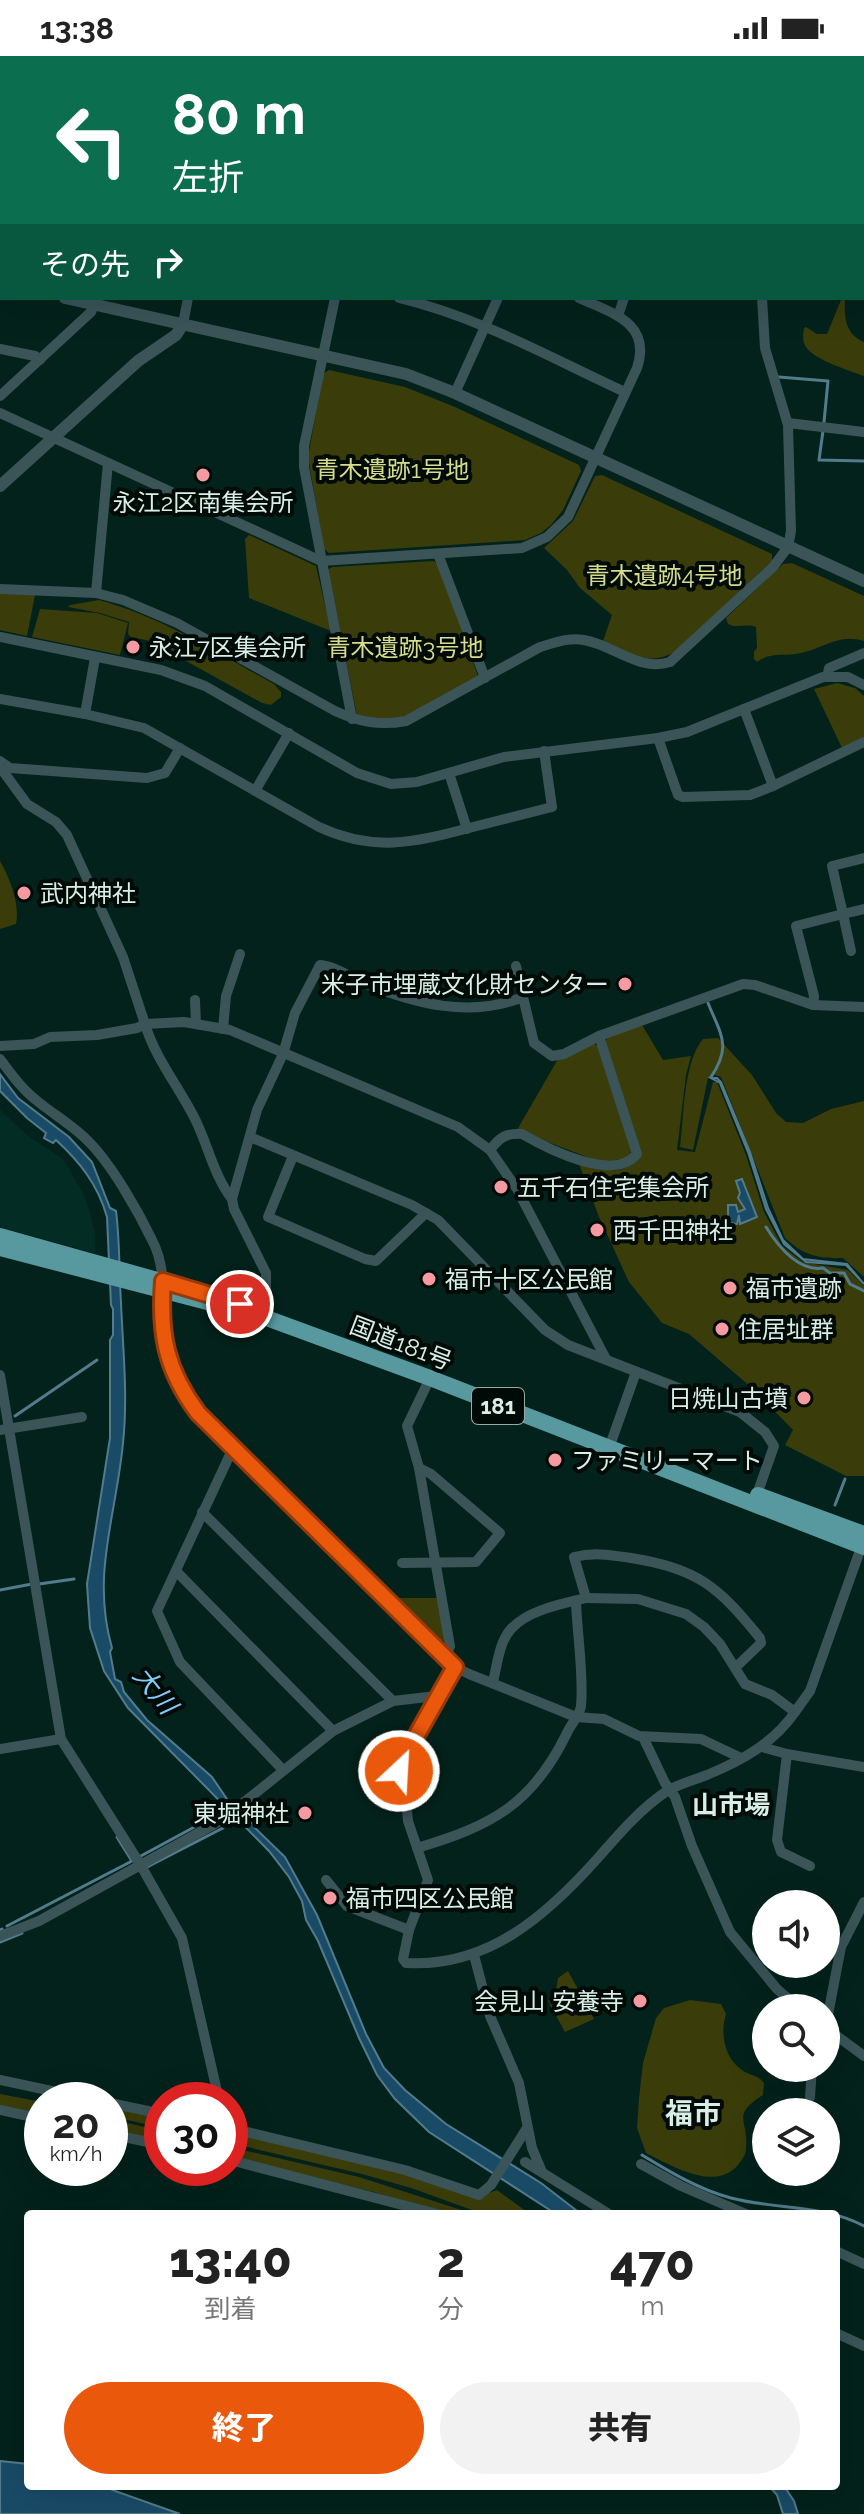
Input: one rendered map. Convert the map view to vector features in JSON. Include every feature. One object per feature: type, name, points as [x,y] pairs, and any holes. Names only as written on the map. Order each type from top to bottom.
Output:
[{"type":"highway","name":"国道181号","points":[[0,1236],[99,1269],[261,1313],[374,1348],[610,1444]]},
{"type":"highway","name":"国道181号","points":[[0,1248],[99,1269]]},
{"type":"highway","name":"国道181号","points":[[261,1313],[863,1542]]},
{"type":"street","points":[[73,300],[406,374],[455,393],[864,581]]},
{"type":"street","points":[[0,486],[138,361],[176,335],[183,324],[188,300]]},
{"type":"street","points":[[335,300],[304,446],[304,467],[352,719]]},
{"type":"street","points":[[406,300],[485,326],[625,392]]},
{"type":"street","points":[[455,393],[497,300]]},
{"type":"street","points":[[0,413],[321,561],[522,548],[539,542],[568,517],[642,351],[631,325],[583,300]]},
{"type":"street","points":[[618,316],[623,300]]},
{"type":"street","points":[[0,589],[96,593],[123,600],[177,623],[352,719],[387,725],[406,721],[540,647],[561,641],[585,640],[650,666],[670,662],[773,567],[788,547],[791,531],[788,423],[765,348],[762,300]]},
{"type":"street","points":[[0,396],[91,312],[94,305]]},
{"type":"street","points":[[0,349],[40,360]]},
{"type":"street","points":[[788,423],[864,432]]},
{"type":"street","points":[[96,593],[108,463]]},
{"type":"street","points":[[438,554],[485,678]]},
{"type":"street","points":[[0,637],[161,670],[205,686],[370,779],[391,784],[409,783],[504,757],[687,732],[827,677],[848,677],[864,685]]},
{"type":"street","points":[[827,677],[829,668],[864,653]]},
{"type":"street","points":[[85,714],[95,658]]},
{"type":"street","points":[[0,700],[85,714],[144,728],[319,827],[343,838],[367,843],[402,844],[552,807],[544,751]]},
{"type":"street","points":[[744,709],[773,786]]},
{"type":"street","points":[[255,791],[289,733]]},
{"type":"street","points":[[658,738],[678,795],[750,795],[864,742]]},
{"type":"street","points":[[0,761],[10,768],[147,778],[165,773],[180,748]]},
{"type":"street","points":[[0,767],[27,804],[56,822],[67,835],[123,957],[156,1052],[195,1119],[224,1189],[232,1199],[266,1273],[266,1294],[261,1313]]},
{"type":"street","points":[[449,773],[467,829]]},
{"type":"street","points":[[851,951],[832,866],[864,858]]},
{"type":"street","points":[[813,1005],[814,996],[796,926],[864,909]]},
{"type":"street","points":[[223,1029],[226,996],[240,954]]},
{"type":"street","points":[[232,1199],[257,1110],[283,1054],[295,1013],[318,968],[323,965],[381,990],[456,1008],[492,1007],[523,997]]},
{"type":"street","points":[[516,966],[534,1043],[552,1056],[743,984],[755,985],[813,1005],[864,1007]]},
{"type":"street","points":[[195,1000],[196,1024]]},
{"type":"street","points":[[0,1046],[34,1044],[50,1037],[97,1035],[145,1024],[196,1024],[223,1029],[458,1127],[490,1150],[517,1189],[606,1359]]},
{"type":"street","points":[[490,1150],[500,1137],[510,1133],[522,1134],[598,1166],[631,1161],[637,1154],[599,1036]]},
{"type":"street","points":[[0,1059],[34,1099],[98,1152],[153,1241],[160,1259],[163,1331],[173,1373],[198,1413],[445,1658],[455,1667],[576,1717],[604,1719],[643,1737],[701,1739],[741,1758]]},
{"type":"street","points":[[250,1137],[412,1205],[438,1220],[545,1330],[568,1345],[740,1412],[765,1432],[774,1446],[755,1500]]},
{"type":"street","points":[[293,1156],[268,1217],[365,1259],[376,1261],[426,1213]]},
{"type":"street","points":[[610,1444],[636,1372]]},
{"type":"street","points":[[0,1375],[5,1430],[61,1739],[140,1864],[182,1938],[215,2082]]},
{"type":"street","points":[[430,1378],[407,1426],[419,1468],[450,1646],[445,1658]]},
{"type":"street","points":[[5,1430],[82,1417]]},
{"type":"street","points":[[233,1448],[157,1611],[180,1662],[283,1770]]},
{"type":"street","points":[[402,1563],[476,1562],[500,1533],[431,1474],[419,1468]]},
{"type":"street","points":[[202,1512],[393,1701]]},
{"type":"street","points":[[455,1667],[436,1696],[399,1771],[408,1821],[428,1884],[409,1930],[403,1959],[406,1963],[436,1963],[474,1955],[510,1938],[579,1879],[630,1822],[669,1789],[712,1773],[762,1747],[785,1726],[810,1691],[863,1542]]},
{"type":"street","points":[[417,1848],[470,1831],[496,1818],[520,1800],[553,1761],[581,1704],[581,1600],[574,1557],[588,1553],[656,1561],[685,1570],[726,1598],[761,1643],[735,1668]]},
{"type":"street","points":[[176,1571],[333,1731]]},
{"type":"street","points":[[493,1682],[504,1641],[511,1629],[527,1617],[581,1600],[638,1599],[686,1614],[704,1627],[745,1684],[772,1695],[795,1712]]},
{"type":"street","points":[[0,1936],[39,1921],[222,1820],[333,1731],[393,1701],[436,1696]]},
{"type":"street","points":[[643,1737],[685,1818],[692,1846],[730,1932],[783,1994]]},
{"type":"street","points":[[0,1749],[61,1739]]},
{"type":"street","points":[[762,1747],[864,1767]]},
{"type":"street","points":[[787,1754],[777,1843],[781,1852],[810,1866]]},
{"type":"street","points":[[326,1880],[347,1906],[409,1930]]},
{"type":"street","points":[[832,1994],[841,1947],[864,1902]]},
{"type":"street","points":[[474,1955],[490,2016],[519,2083],[527,2128],[542,2172]]},
{"type":"street","points":[[840,2037],[864,2056]]},
{"type":"street","points":[[0,2080],[24,2085]]},
{"type":"street","points":[[810,2097],[811,2082]]},
{"type":"street","points":[[0,2110],[24,2115]]},
{"type":"street","points":[[248,2132],[405,2170],[477,2194],[488,2190],[527,2128]]},
{"type":"street","points":[[525,2162],[603,2210]]},
{"type":"street","points":[[641,2164],[681,2186],[737,2210]]},
{"type":"street","points":[[248,2165],[422,2210]]},
{"type":"street","points":[[840,2253],[864,2264]]},
{"type":"street","points":[[840,2335],[864,2346]]},
{"type":"shaded area","points":[[0,1110],[28,1136],[61,1158],[68,1167],[89,1209],[95,1233],[95,1253],[0,1227]]},
{"type":"green space","points":[[841,300],[845,300],[849,330],[864,342],[864,376],[816,356],[806,347],[804,328],[817,334],[827,334]]},
{"type":"green space","name":"青木遺跡1号地","points":[[329,370],[405,387],[579,465],[581,471],[563,510],[541,533],[525,540],[329,553],[324,549],[308,457],[323,374]]},
{"type":"green space","name":"青木遺跡4号地","points":[[602,475],[772,554],[772,561],[669,655],[641,657],[603,641],[612,615],[580,588],[544,548],[573,521],[595,476]]},
{"type":"green space","points":[[249,535],[316,566],[331,631],[249,598],[245,539]]},
{"type":"green space","name":"青木遺跡3号地","points":[[434,561],[439,566],[478,676],[415,713],[390,721],[357,716],[328,570],[332,567]]},
{"type":"green space","points":[[792,563],[864,596],[864,641],[839,640],[801,653],[773,655],[757,662],[754,659],[756,627],[731,625],[726,618],[783,564]]},
{"type":"green space","points":[[0,593],[35,595],[27,636],[0,630]]},
{"type":"green space","points":[[99,600],[145,616],[189,637],[274,684],[281,697],[271,705],[262,703],[150,641],[131,637],[128,634],[129,622],[68,607]]},
{"type":"green space","points":[[40,609],[97,613],[128,623],[120,655],[32,637]]},
{"type":"green space","points":[[837,683],[855,688],[864,696],[864,737],[842,748],[814,689]]},
{"type":"green space","points":[[0,861],[13,892],[17,917],[16,924],[0,929]]},
{"type":"green space","points":[[642,1025],[663,1060],[691,1056],[677,1150],[695,1152],[713,1082],[717,1082],[746,1155],[764,1212],[782,1246],[803,1262],[848,1270],[864,1286],[864,1476],[846,1476],[785,1445],[793,1430],[752,1388],[689,1334],[662,1323],[629,1282],[578,1161],[617,1170],[638,1158],[605,1043],[607,1038]]},
{"type":"green space","points":[[718,1038],[752,1075],[776,1113],[786,1122],[803,1123],[831,1109],[864,1101],[864,1277],[843,1258],[811,1255],[785,1238],[721,1077],[715,1075],[708,1078],[693,1150],[680,1147],[688,1076],[696,1049],[703,1039]]},
{"type":"green space","points":[[593,1043],[598,1046],[631,1150],[630,1158],[600,1162],[517,1130],[558,1059]]},
{"type":"green space","points":[[392,1598],[438,1598],[445,1640],[438,1643]]},
{"type":"green space","points":[[391,1763],[395,1767],[400,1799],[384,1809],[381,1804],[390,1797],[380,1775]]},
{"type":"green space","points":[[568,1971],[594,2019],[565,2032],[548,2001],[555,1997],[558,1978]]},
{"type":"green space","points":[[690,2000],[721,2004],[726,2014],[723,2029],[727,2052],[736,2065],[752,2075],[752,2082],[764,2083],[763,2095],[752,2098],[744,2114],[744,2157],[729,2173],[718,2176],[693,2174],[646,2153],[637,2128],[643,2063],[656,2018],[664,2008]]},
{"type":"green space","points":[[0,2094],[24,2099],[24,2111],[0,2106]]},
{"type":"green space","points":[[128,2109],[144,2112],[144,2124],[128,2120]]},
{"type":"green space","points":[[128,2123],[144,2127],[144,2139],[128,2135]]},
{"type":"green space","points":[[248,2134],[381,2166],[478,2197],[497,2190],[524,2210],[472,2210],[362,2174],[248,2147]]},
{"type":"green space","points":[[248,2151],[359,2177],[462,2210],[430,2210],[374,2192],[248,2162]]},
{"type":"water","points":[[0,1074],[18,1098],[69,1137],[92,1162],[110,1208],[116,1211],[125,1408],[120,1470],[104,1571],[106,1621],[115,1679],[121,1682],[124,1692],[147,1720],[212,1777],[229,1802],[244,1809],[255,1828],[285,1857],[317,1915],[366,2034],[384,2068],[446,2124],[541,2183],[576,2210],[550,2210],[429,2132],[395,2099],[377,2075],[359,2038],[289,1877],[269,1851],[128,1708],[104,1671],[90,1628],[87,1584],[110,1438],[113,1309],[107,1217],[93,1184],[73,1157],[56,1140],[53,1143],[44,1138],[46,1133],[0,1091]]},
{"type":"water","points":[[711,1078],[721,1082],[783,1240],[803,1259],[847,1264],[864,1284],[846,1265],[806,1262],[784,1244],[766,1209],[748,1152],[720,1083]]},
{"type":"water","points":[[742,1179],[757,1217],[740,1224],[739,1215],[737,1224],[728,1223],[728,1205],[736,1205],[738,1212],[745,1209],[738,1198],[740,1193],[736,1181]]},
{"type":"water","points":[[0,2461],[24,2464],[24,2490],[112,2490],[180,2514],[0,2514]]},
{"type":"water","points":[[773,2490],[787,2490],[798,2514],[783,2514]]},
{"type":"waterway","points":[[779,377],[828,381],[824,422]]},
{"type":"waterway","points":[[823,431],[819,460],[864,461]]},
{"type":"waterway","points":[[708,1003],[723,1048],[711,1077]]},
{"type":"waterway","points":[[766,1227],[797,1262],[823,1268],[830,1273],[844,1273],[850,1284],[864,1291]]},
{"type":"waterway","points":[[15,1416],[97,1360]]},
{"type":"waterway","points":[[835,1505],[845,1479]]},
{"type":"waterway","points":[[39,1584],[74,1579]]},
{"type":"waterway","points":[[0,1590],[32,1584]]},
{"type":"waterway","points":[[139,1857],[211,1818]]},
{"type":"waterway","points":[[147,1867],[223,1828]]},
{"type":"waterway","points":[[7,1926],[132,1861],[117,1837]]},
{"type":"waterway","points":[[0,1942],[22,1933]]},
{"type":"waterway","points":[[642,2155],[719,2195],[808,2210]]},
{"type":"waterway","points":[[840,2216],[864,2226]]},
{"type":"place","name":"永江2区南集会所","points":[[203,475]]},
{"type":"place","name":"永江7区集会所","points":[[133,647]]},
{"type":"place","name":"武内神社","points":[[24,893]]},
{"type":"place","name":"米子市埋蔵文化財センター","points":[[625,984]]},
{"type":"place","name":"五千石住宅集会所","points":[[501,1187]]},
{"type":"place","name":"西千田神社","points":[[597,1230]]},
{"type":"place","name":"福市十区公民館","points":[[429,1279]]},
{"type":"place","name":"福市遺跡","points":[[730,1288]]},
{"type":"place","name":"住居址群","points":[[722,1329]]},
{"type":"place","name":"日焼山古墳","points":[[804,1398]]},
{"type":"place","name":"ファミリーマート","points":[[555,1460]]},
{"type":"place","name":"東堀神社","points":[[305,1813]]},
{"type":"place","name":"福市四区公民館","points":[[330,1898]]},
{"type":"place","name":"会見山 安養寺","points":[[640,2001]]},
{"type":"district","name":"山市場","points":[[731,1805]]},
{"type":"district","name":"福市","points":[[693,2113]]},
{"type":"route","points":[[240,1304],[163,1281],[163,1331],[168,1362],[198,1413],[455,1667],[436,1696],[399,1771]]},
{"type":"water label","name":"大川","points":[[155,1690]]}]
